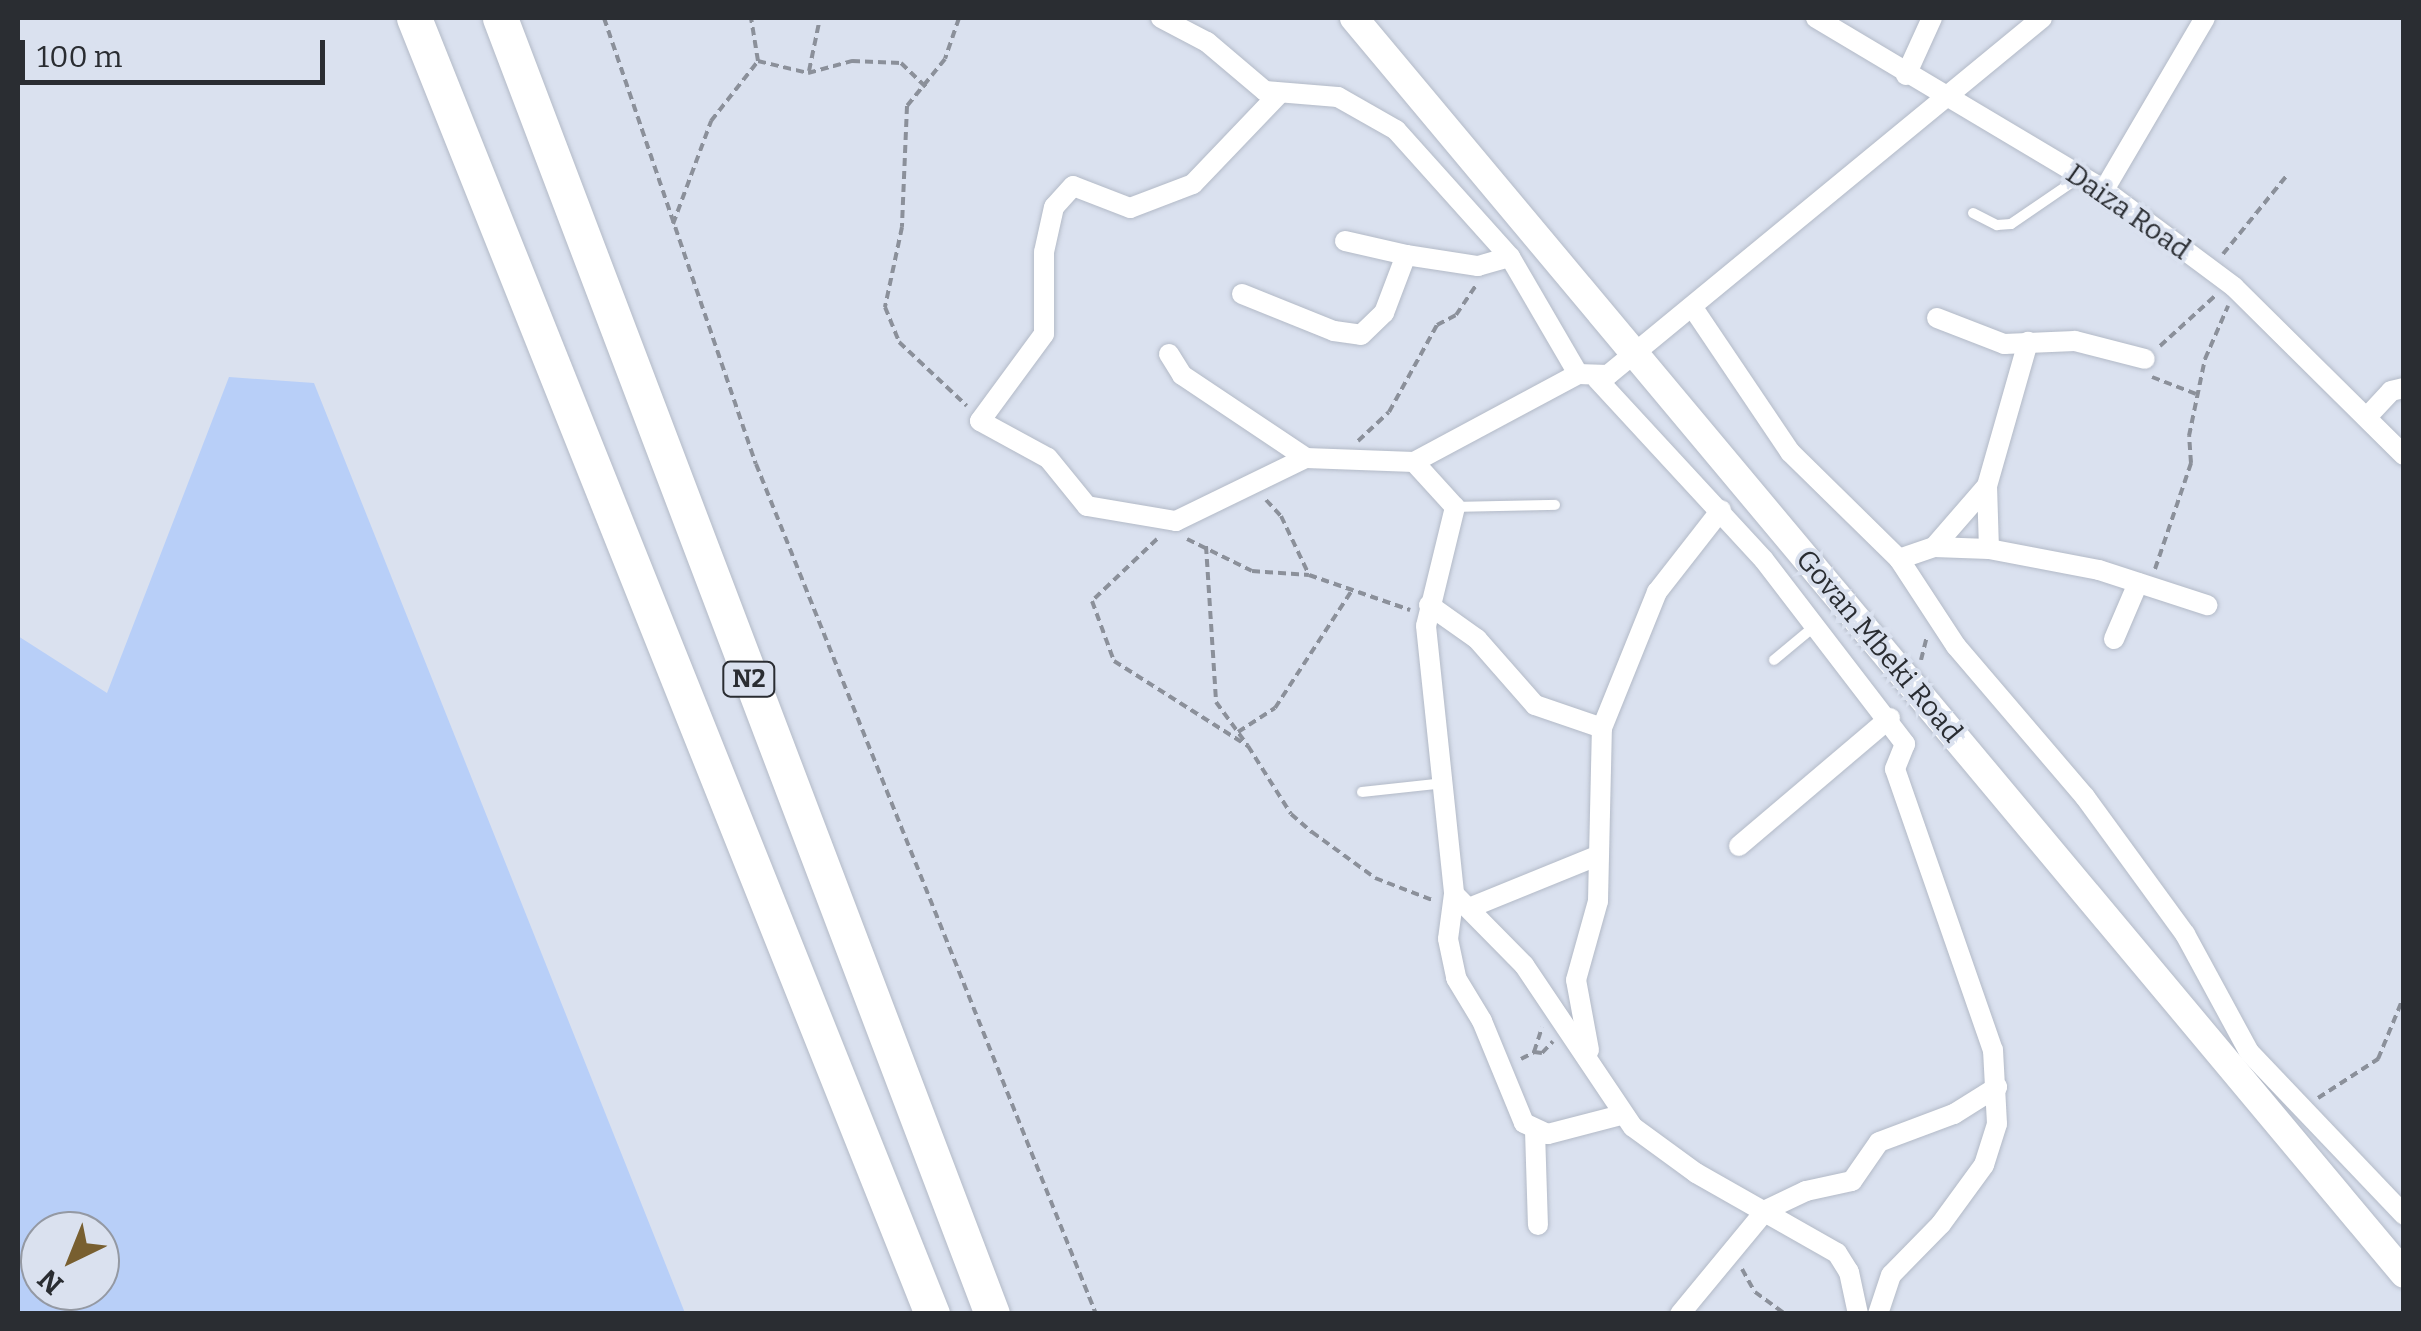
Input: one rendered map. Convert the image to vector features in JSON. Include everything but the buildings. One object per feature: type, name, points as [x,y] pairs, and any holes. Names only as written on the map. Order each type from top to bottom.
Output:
[{"type":"highway","name":"N2","points":[[414,18],[932,1314]]},
{"type":"highway","name":"N2","points":[[502,26],[992,1314]]},
{"type":"main road","name":"Govan Mbeki Road","points":[[1354,18],[2404,1274]]},
{"type":"street","name":"Daiza Road","points":[[1816,18],[1947,100],[2104,190],[2234,287],[2404,455]]},
{"type":"street","points":[[1906,75],[1932,18]]},
{"type":"street","points":[[1278,94],[1202,177],[1155,202],[1130,208],[1084,186],[1066,189],[1046,232],[1044,334],[980,421],[1048,458],[1087,506],[1173,524],[1306,458],[1414,462],[1636,355],[2042,18]]},
{"type":"street","points":[[2104,190],[2206,18]]},
{"type":"street","points":[[1168,19],[1207,42],[1255,85],[1278,94],[1338,97],[1376,114],[1432,165],[1587,376],[1721,510],[1890,718],[1905,744],[1895,769],[1990,1040],[1997,1087],[1989,1154],[1941,1224],[1891,1275],[1878,1314]]},
{"type":"street","points":[[1344,241],[1406,255],[1504,260]]},
{"type":"street","points":[[1242,294],[1334,331],[1362,335],[1384,313],[1406,255]]},
{"type":"street","points":[[1693,308],[1790,452],[1900,559],[1934,617],[2084,797],[2185,934],[2250,1052],[2404,1215]]},
{"type":"street","points":[[1937,318],[1994,342],[2075,342],[2146,359]]},
{"type":"street","points":[[1990,549],[1987,486],[2028,342]]},
{"type":"street","points":[[1169,354],[1182,375],[1306,458]]},
{"type":"street","points":[[2367,417],[2391,391],[2404,388]]},
{"type":"street","points":[[1414,462],[1455,507],[1428,611],[1458,903],[1449,955],[1524,1124],[1535,1131],[1558,1132],[1621,1115]]},
{"type":"street","points":[[1934,547],[1987,486]]},
{"type":"street","points":[[1593,1068],[1576,980],[1596,910],[1602,728],[1657,592],[1721,510]]},
{"type":"street","points":[[1900,559],[1934,547],[1990,549],[2144,585],[2206,605]]},
{"type":"street","points":[[2114,639],[2144,585]]},
{"type":"street","points":[[1428,611],[1477,639],[1535,706],[1602,728]]},
{"type":"street","points":[[1739,846],[1890,718]]},
{"type":"street","points":[[1458,903],[1597,856]]},
{"type":"street","points":[[1458,903],[1552,1004],[1621,1115],[1652,1145],[1842,1258],[1858,1314]]},
{"type":"street","points":[[1680,1314],[1766,1210],[1806,1191],[1857,1179],[1879,1142],[1954,1114],[1997,1087]]},
{"type":"street","points":[[1535,1131],[1538,1225]]},
{"type":"lane","points":[[1973,213],[1997,225],[2011,224],[2081,177]]},
{"type":"lane","points":[[1455,507],[1556,505]]},
{"type":"lane","points":[[1774,660],[1816,624]]},
{"type":"lane","points":[[1362,792],[1446,782]]},
{"type":"path","points":[[604,18],[756,464],[1096,1314]]},
{"type":"path","points":[[673,226],[710,120],[758,61],[752,18]]},
{"type":"path","points":[[808,73],[820,18]]},
{"type":"path","points":[[959,18],[928,88],[908,106],[902,227],[885,307],[899,342],[980,421]]},
{"type":"path","points":[[758,61],[808,73],[852,61],[901,62],[928,88]]},
{"type":"path","points":[[2210,269],[2288,174]]},
{"type":"path","points":[[1359,460],[1359,440],[1390,412],[1437,325],[1456,315],[1504,260]]},
{"type":"path","points":[[2196,394],[2157,382],[2146,359],[2214,296],[2234,287]]},
{"type":"path","points":[[2144,585],[2191,462],[2196,394],[2234,287]]},
{"type":"path","points":[[1281,516],[1310,575]]},
{"type":"path","points":[[1248,746],[1114,662],[1092,601],[1173,524],[1252,570],[1310,575],[1351,592],[1428,611]]},
{"type":"path","points":[[1206,546],[1216,702],[1291,814],[1375,878],[1458,903]]},
{"type":"path","points":[[1238,732],[1275,708],[1351,592]]},
{"type":"path","points":[[1916,691],[1934,617]]},
{"type":"path","points":[[2306,1110],[2378,1058],[2404,996]]},
{"type":"path","points":[[1499,1071],[1534,1052],[1552,1004]]},
{"type":"path","points":[[1726,1258],[1785,1314]]},
{"type":"shaded area","points":[[229,377],[314,383],[685,1313],[18,1313],[18,636],[107,693]]}]
